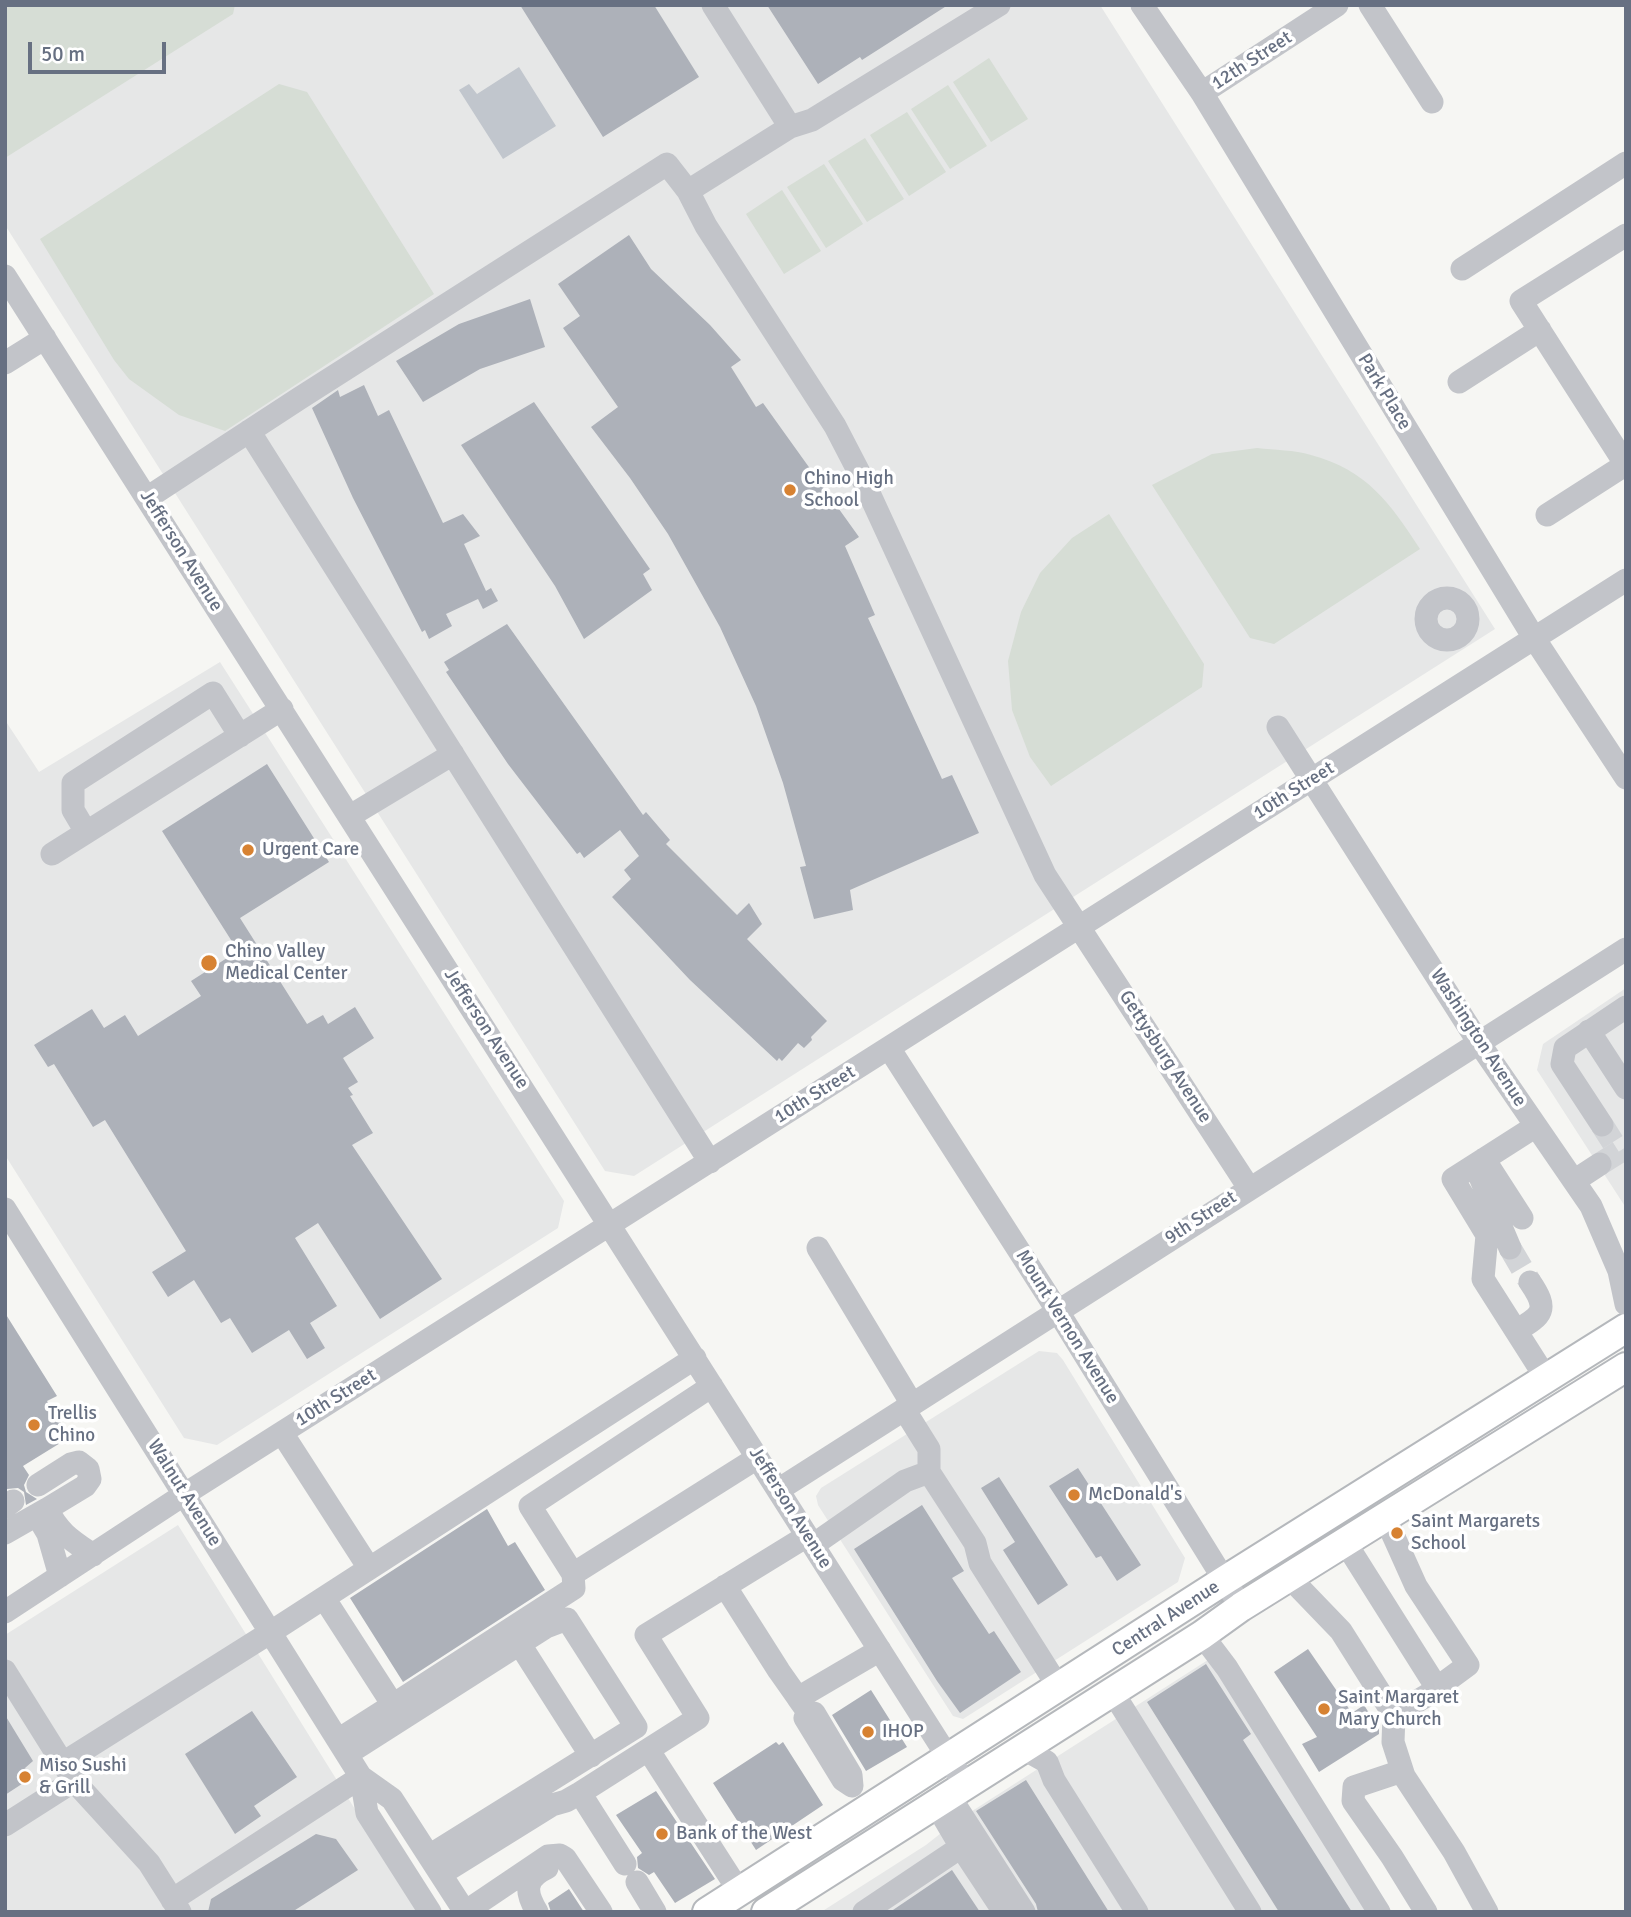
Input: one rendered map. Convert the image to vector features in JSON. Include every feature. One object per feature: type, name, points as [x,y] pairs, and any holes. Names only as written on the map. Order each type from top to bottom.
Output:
[{"type":"main road","name":"Central Avenue","points":[[706,1912],[746,1901],[836,1829],[859,1798],[948,1757],[1626,1328]]},
{"type":"main road","name":"Central Avenue","points":[[766,1912],[1241,1607],[1626,1367]]},
{"type":"main road","points":[[1289,1577],[1296,1558],[1377,1500],[1377,1484]]},
{"type":"main road","points":[[1022,1748],[1030,1727],[1076,1695],[1070,1681]]},
{"type":"street","points":[[713,5],[790,127]]},
{"type":"street","points":[[688,191],[790,127],[812,120],[999,5]]},
{"type":"street","name":"Park Place","points":[[1142,5],[1202,93],[1534,638],[1623,767]]},
{"type":"street","name":"12th Street","points":[[1202,93],[1337,5]]},
{"type":"street","points":[[1370,5],[1432,102]]},
{"type":"street","points":[[1462,269],[1626,163]]},
{"type":"street","name":"Gettysburg Avenue","points":[[249,431],[667,164],[688,191],[706,226],[835,426],[863,480],[1045,876],[1249,1188]]},
{"type":"street","points":[[1547,515],[1626,465],[1521,301],[1626,235]]},
{"type":"street","name":"Jefferson Avenue","points":[[5,275],[948,1757],[949,1794]]},
{"type":"street","points":[[1459,382],[1540,330]]},
{"type":"street","points":[[5,363],[45,338]]},
{"type":"street","points":[[147,498],[249,431],[710,1162]]},
{"type":"street","name":"10th Street","points":[[5,1612],[184,1494],[1626,580]]},
{"type":"street","points":[[86,832],[73,810],[73,783],[213,693],[240,736]]},
{"type":"street","points":[[52,854],[282,709]]},
{"type":"street","name":"Washington Avenue","points":[[1278,727],[1479,1042],[1591,1206],[1619,1271],[1626,1304]]},
{"type":"street","points":[[350,816],[453,754]]},
{"type":"street","name":"9th Street","points":[[778,1490],[1479,1042],[1623,957]]},
{"type":"street","points":[[1602,1125],[1562,1064],[1565,1048],[1626,1007]]},
{"type":"street","points":[[1589,1031],[1626,1088]]},
{"type":"street","name":"Mount Vernon Avenue","points":[[889,1048],[1057,1310],[1241,1607]]},
{"type":"street","points":[[1536,1126],[1453,1179],[1487,1235],[1483,1279],[1546,1378]]},
{"type":"street","points":[[1479,1162],[1522,1218]]},
{"type":"street","points":[[1479,1162],[1510,1248]]},
{"type":"street","points":[[1574,1181],[1600,1164]]},
{"type":"street","name":"Walnut Avenue","points":[[5,1209],[343,1747],[361,1777],[367,1813],[429,1912]]},
{"type":"street","points":[[818,1248],[908,1406],[929,1450],[929,1472],[975,1543],[980,1563],[1070,1681]]},
{"type":"street","points":[[1516,1331],[1534,1321],[1542,1307],[1542,1300],[1530,1282]]},
{"type":"street","points":[[5,1825],[68,1772],[271,1632],[695,1358]]},
{"type":"street","points":[[343,1747],[393,1705],[574,1588],[573,1574],[530,1506],[712,1386]]},
{"type":"street","points":[[282,1433],[369,1568]]},
{"type":"street","points":[[573,1574],[757,1458]]},
{"type":"street","points":[[5,1533],[85,1486],[90,1479],[88,1469],[79,1462],[71,1464],[37,1485]]},
{"type":"street","points":[[435,1865],[552,1805],[566,1801],[698,1718],[646,1635],[725,1586],[810,1540],[905,1481],[929,1472]]},
{"type":"street","points":[[42,1512],[66,1536],[93,1555]]},
{"type":"street","points":[[42,1512],[60,1576]]},
{"type":"street","points":[[1385,1517],[1416,1586],[1468,1665],[1394,1715]]},
{"type":"street","points":[[1345,1542],[1437,1688]]},
{"type":"street","points":[[1289,1577],[1341,1631],[1394,1715],[1392,1742],[1402,1771],[1454,1852],[1487,1912]]},
{"type":"street","points":[[725,1586],[803,1705],[805,1718],[843,1780],[859,1798]]},
{"type":"street","points":[[324,1598],[393,1705]]},
{"type":"street","points":[[343,1747],[545,1627],[567,1619],[636,1727],[435,1865]]},
{"type":"street","points":[[1202,1634],[1227,1668],[1379,1912]]},
{"type":"street","points":[[519,1643],[591,1756]]},
{"type":"street","points":[[803,1705],[880,1650]]},
{"type":"street","points":[[5,1671],[68,1772],[149,1863],[176,1906],[361,1777]]},
{"type":"street","points":[[1112,1692],[1250,1912]]},
{"type":"street","points":[[1022,1748],[1047,1762],[1054,1780],[1137,1912]]},
{"type":"street","points":[[649,1751],[746,1901]]},
{"type":"street","points":[[1402,1771],[1354,1787],[1353,1801],[1426,1912]]},
{"type":"street","name":"Walnut Avenue","points":[[361,1777],[392,1799],[465,1912]]},
{"type":"street","points":[[580,1793],[656,1912]]},
{"type":"street","points":[[949,1794],[961,1847],[1004,1912]]},
{"type":"street","points":[[949,1794],[1024,1912]]},
{"type":"street","points":[[864,1912],[961,1847]]},
{"type":"street","points":[[495,1903],[548,1856],[560,1855],[565,1858],[601,1912]]},
{"type":"street","points":[[534,1904],[530,1881],[535,1874],[556,1864],[570,1865]]},
{"type":"street","points":[[465,1912],[495,1903],[506,1895],[515,1893],[534,1904]]},
{"type":"shaded area","name":"Chino High School","points":[[5,5],[1100,5],[1495,629],[634,1176],[605,1171],[5,225]]},
{"type":"shaded area","points":[[5,5],[235,5],[233,14],[5,158]]},
{"type":"shaded area","points":[[989,58],[1028,119],[991,142],[953,82]]},
{"type":"shaded area","points":[[519,67],[556,126],[503,159],[459,90],[469,84],[477,94]]},
{"type":"shaded area","points":[[279,84],[307,92],[434,294],[225,431],[179,415],[129,379],[114,360],[40,239]]},
{"type":"shaded area","points":[[948,85],[987,146],[950,169],[911,109]]},
{"type":"shaded area","points":[[907,112],[946,172],[909,196],[870,135]]},
{"type":"shaded area","points":[[865,138],[904,199],[867,222],[828,161]]},
{"type":"shaded area","points":[[824,164],[863,224],[826,248],[787,187]]},
{"type":"shaded area","points":[[782,190],[821,251],[784,274],[746,214]]},
{"type":"shaded area","points":[[1257,448],[1305,453],[1331,461],[1362,479],[1387,503],[1420,549],[1274,644],[1250,638],[1152,485],[1212,454]]},
{"type":"shaded area","points":[[1109,514],[1204,664],[1202,687],[1051,786],[1030,757],[1012,710],[1008,661],[1021,612],[1040,573],[1072,538]]},
{"type":"shaded area","name":"Chino Valley Medical Center","points":[[220,662],[564,1201],[558,1228],[217,1445],[184,1438],[5,1155],[5,720],[39,772]]},
{"type":"shaded area","points":[[1626,988],[1626,1208],[1537,1070],[1543,1044]]},
{"type":"shaded area","points":[[1039,1351],[1057,1353],[1063,1360],[1185,1558],[1178,1582],[963,1719],[953,1716],[818,1505],[816,1496],[821,1488]]},
{"type":"shaded area","points":[[178,1525],[419,1912],[5,1912],[5,1635]]},
{"type":"shaded area","points":[[1225,1649],[1392,1912],[821,1912],[926,1845],[955,1822]]},
{"type":"building","points":[[520,5],[654,5],[699,77],[603,137]]},
{"type":"building","points":[[767,5],[948,5],[862,60],[860,57],[818,84]]},
{"type":"building","points":[[629,235],[651,269],[710,325],[741,360],[731,367],[756,407],[763,403],[859,537],[845,546],[875,615],[868,618],[942,779],[952,775],[979,833],[850,890],[853,910],[814,919],[800,867],[806,866],[783,783],[756,706],[720,627],[668,534],[591,427],[618,407],[563,328],[580,316],[558,284]]},
{"type":"building","points":[[530,299],[545,347],[480,369],[423,402],[396,361],[459,324]]},
{"type":"building","points":[[364,385],[378,416],[389,410],[443,523],[463,514],[480,536],[464,544],[486,591],[491,588],[498,601],[483,609],[478,599],[446,614],[452,626],[429,639],[425,630],[422,632],[353,498],[312,408],[338,390],[340,397]]},
{"type":"building","points":[[534,402],[650,569],[643,574],[652,590],[584,639],[555,586],[461,445]]},
{"type":"building","points":[[507,624],[643,815],[646,812],[670,840],[666,844],[737,915],[749,903],[762,924],[747,939],[827,1021],[804,1048],[798,1043],[782,1061],[779,1058],[777,1061],[690,980],[612,897],[631,879],[624,870],[639,856],[620,830],[584,858],[580,852],[577,854],[508,764],[446,672],[449,670],[444,662]]},
{"type":"building","points":[[267,764],[329,862],[240,918],[307,1024],[323,1015],[328,1024],[355,1007],[374,1038],[343,1058],[358,1082],[348,1088],[353,1095],[350,1096],[373,1133],[352,1145],[442,1279],[380,1319],[318,1223],[295,1238],[337,1306],[310,1323],[325,1348],[307,1359],[289,1330],[252,1353],[230,1318],[221,1323],[194,1280],[168,1297],[152,1272],[186,1251],[105,1120],[93,1127],[54,1064],[48,1067],[34,1045],[92,1009],[104,1028],[125,1015],[138,1036],[201,996],[191,981],[238,951],[162,831]]},
{"type":"building","name":"Trellis Chino","points":[[5,1313],[57,1396],[47,1401],[70,1437],[23,1466],[29,1475],[24,1485],[26,1492],[37,1499],[26,1505],[24,1492],[18,1488],[5,1487]]},
{"type":"building","points":[[1078,1468],[1141,1565],[1117,1581],[1101,1556],[1096,1558],[1049,1486]]},
{"type":"building","points":[[999,1477],[1068,1585],[1038,1605],[1003,1550],[1015,1542],[981,1488]]},
{"type":"building","points":[[922,1505],[964,1571],[952,1578],[989,1634],[994,1631],[1021,1672],[960,1713],[854,1549]]},
{"type":"building","points":[[487,1509],[508,1546],[515,1542],[545,1590],[403,1682],[350,1598]]},
{"type":"building","name":"Saint Margaret Mary Church","points":[[1308,1649],[1352,1713],[1364,1705],[1379,1729],[1379,1734],[1319,1772],[1302,1744],[1317,1737],[1274,1672]]},
{"type":"building","points":[[1206,1664],[1251,1734],[1243,1740],[1352,1912],[1279,1912],[1147,1702]]},
{"type":"building","name":"IHOP","points":[[871,1690],[907,1747],[866,1771],[832,1715]]},
{"type":"building","points":[[252,1711],[297,1777],[254,1806],[261,1816],[235,1834],[185,1754]]},
{"type":"building","points":[[5,1715],[33,1761],[25,1768],[31,1778],[5,1795]]},
{"type":"building","points":[[776,1742],[779,1745],[783,1742],[823,1805],[756,1850],[713,1783]]},
{"type":"building","points":[[1026,1780],[1109,1912],[1038,1912],[1036,1904],[976,1811]]},
{"type":"building","name":"Bank of the West","points":[[656,1791],[715,1879],[675,1903],[654,1872],[649,1875],[638,1868],[637,1857],[642,1853],[616,1815]]},
{"type":"building","points":[[316,1834],[336,1839],[358,1870],[292,1912],[208,1912],[211,1899]]},
{"type":"building","points":[[952,1870],[980,1912],[890,1912]]},
{"type":"building","points":[[569,1889],[584,1912],[551,1912],[548,1903]]},
{"type":"tunnel","points":[[1600,1164],[1619,1152],[1602,1125]]},
{"type":"tunnel","points":[[1510,1248],[1530,1282]]},
{"type":"place","name":"Chino High School","points":[[790,490]]},
{"type":"place","name":"Urgent Care","points":[[248,850]]},
{"type":"place","name":"Chino Valley Medical Center","points":[[209,963]]},
{"type":"place","name":"Trellis Chino","points":[[34,1425]]},
{"type":"place","name":"McDonald's","points":[[1074,1495]]},
{"type":"place","name":"Saint Margarets School","points":[[1397,1533]]},
{"type":"place","name":"Saint Margaret Mary Church","points":[[1324,1709]]},
{"type":"place","name":"IHOP","points":[[868,1732]]},
{"type":"place","name":"Miso Sushi & Grill","points":[[25,1777]]},
{"type":"place","name":"Bank of the West","points":[[662,1834]]}]
